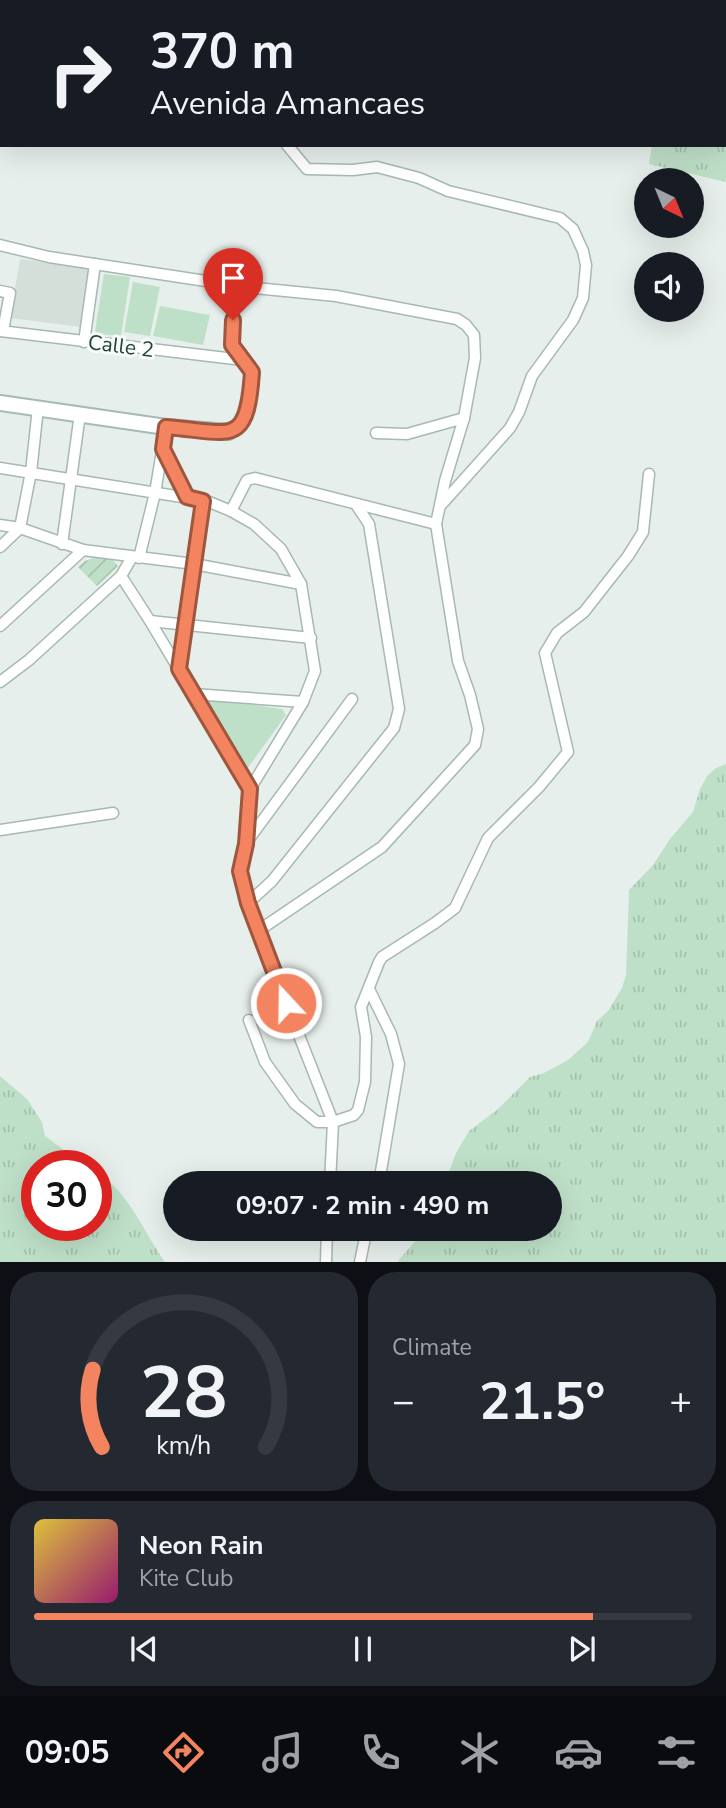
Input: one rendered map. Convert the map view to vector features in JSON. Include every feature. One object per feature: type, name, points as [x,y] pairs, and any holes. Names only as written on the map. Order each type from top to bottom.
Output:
[{"type":"street","points":[[289,147],[307,169],[353,170],[377,167],[419,178],[448,191],[560,218],[573,229],[583,251],[586,265],[583,298],[573,320],[532,376],[510,428],[439,507]]},
{"type":"street","points":[[0,245],[49,257],[246,287],[336,296],[457,319],[467,325],[474,335],[476,347],[464,418],[436,524],[457,661],[470,695],[478,729],[475,745],[408,822],[382,847],[258,931]]},
{"type":"street","points":[[84,342],[95,264]]},
{"type":"street","points":[[0,403],[166,427],[229,432],[239,428],[249,409],[252,372],[232,345],[231,334],[239,294],[246,287]]},
{"type":"street","points":[[0,291],[10,293],[1,331]]},
{"type":"street","name":"Calle 2","points":[[1,331],[243,360]]},
{"type":"street","points":[[0,547],[20,528],[31,472],[38,408]]},
{"type":"street","points":[[62,544],[80,414]]},
{"type":"street","points":[[376,433],[407,434],[464,418]]},
{"type":"street","points":[[0,682],[29,660],[121,576],[135,557],[155,493],[166,427]]},
{"type":"street","points":[[163,449],[187,497]]},
{"type":"street","points":[[0,468],[187,497],[231,510],[254,524],[281,549],[301,584],[315,671],[303,702],[250,789],[246,844],[240,871],[258,931],[333,1122],[331,1171]]},
{"type":"street","points":[[249,1020],[265,1062],[295,1104],[317,1122],[333,1122],[354,1115],[358,1110],[365,1082],[366,1037],[361,1007],[382,957],[455,908],[488,838],[539,787],[568,752],[545,653],[557,633],[584,612],[628,556],[643,532],[649,474]]},
{"type":"street","points":[[231,510],[247,480],[251,478],[436,524]]},
{"type":"street","points":[[179,669],[203,501]]},
{"type":"street","points":[[248,903],[272,881],[394,728],[399,709],[369,524],[357,506]]},
{"type":"street","points":[[0,525],[20,528],[83,550],[194,564],[301,584]]},
{"type":"street","points":[[0,626],[83,550]]},
{"type":"street","points":[[121,576],[250,789]]},
{"type":"street","points":[[150,621],[311,638]]},
{"type":"street","points":[[194,694],[303,702]]},
{"type":"street","points":[[246,844],[352,699]]},
{"type":"street","points":[[0,830],[113,814]]},
{"type":"street","points":[[369,989],[391,1034],[399,1064],[381,1171]]},
{"type":"street","points":[[326,1262],[327,1241]]},
{"type":"street","points":[[360,1262],[364,1241]]},
{"type":"shaded area","points":[[20,259],[89,269],[81,327],[10,318]]},
{"type":"green space","points":[[652,147],[726,147],[726,182],[704,177],[704,168],[666,168],[649,164]]},
{"type":"green space","points":[[104,274],[130,277],[121,336],[98,334],[95,331]]},
{"type":"green space","points":[[133,282],[160,287],[150,336],[124,332]]},
{"type":"green space","points":[[160,306],[210,315],[203,345],[153,336]]},
{"type":"green space","points":[[102,555],[110,557],[118,566],[97,586],[78,567],[85,561]]},
{"type":"green space","points":[[212,699],[282,709],[286,715],[247,769],[239,762],[206,705]]},
{"type":"green space","points":[[726,764],[726,1262],[397,1262],[415,1241],[562,1241],[562,1171],[449,1171],[469,1131],[497,1110],[530,1077],[568,1060],[588,1042],[597,1021],[608,1011],[622,988],[626,975],[629,890],[653,865],[693,812],[700,789],[707,776]]},
{"type":"green space","points":[[0,1076],[27,1099],[42,1122],[45,1136],[64,1150],[21,1150],[21,1241],[112,1241],[112,1184],[127,1201],[165,1262],[0,1262]]},
{"type":"route","points":[[233,320],[232,345],[252,372],[249,409],[242,424],[229,432],[166,427],[163,449],[173,472],[187,497],[203,501],[179,669],[250,789],[246,844],[240,871],[248,903],[286,1003]]}]
